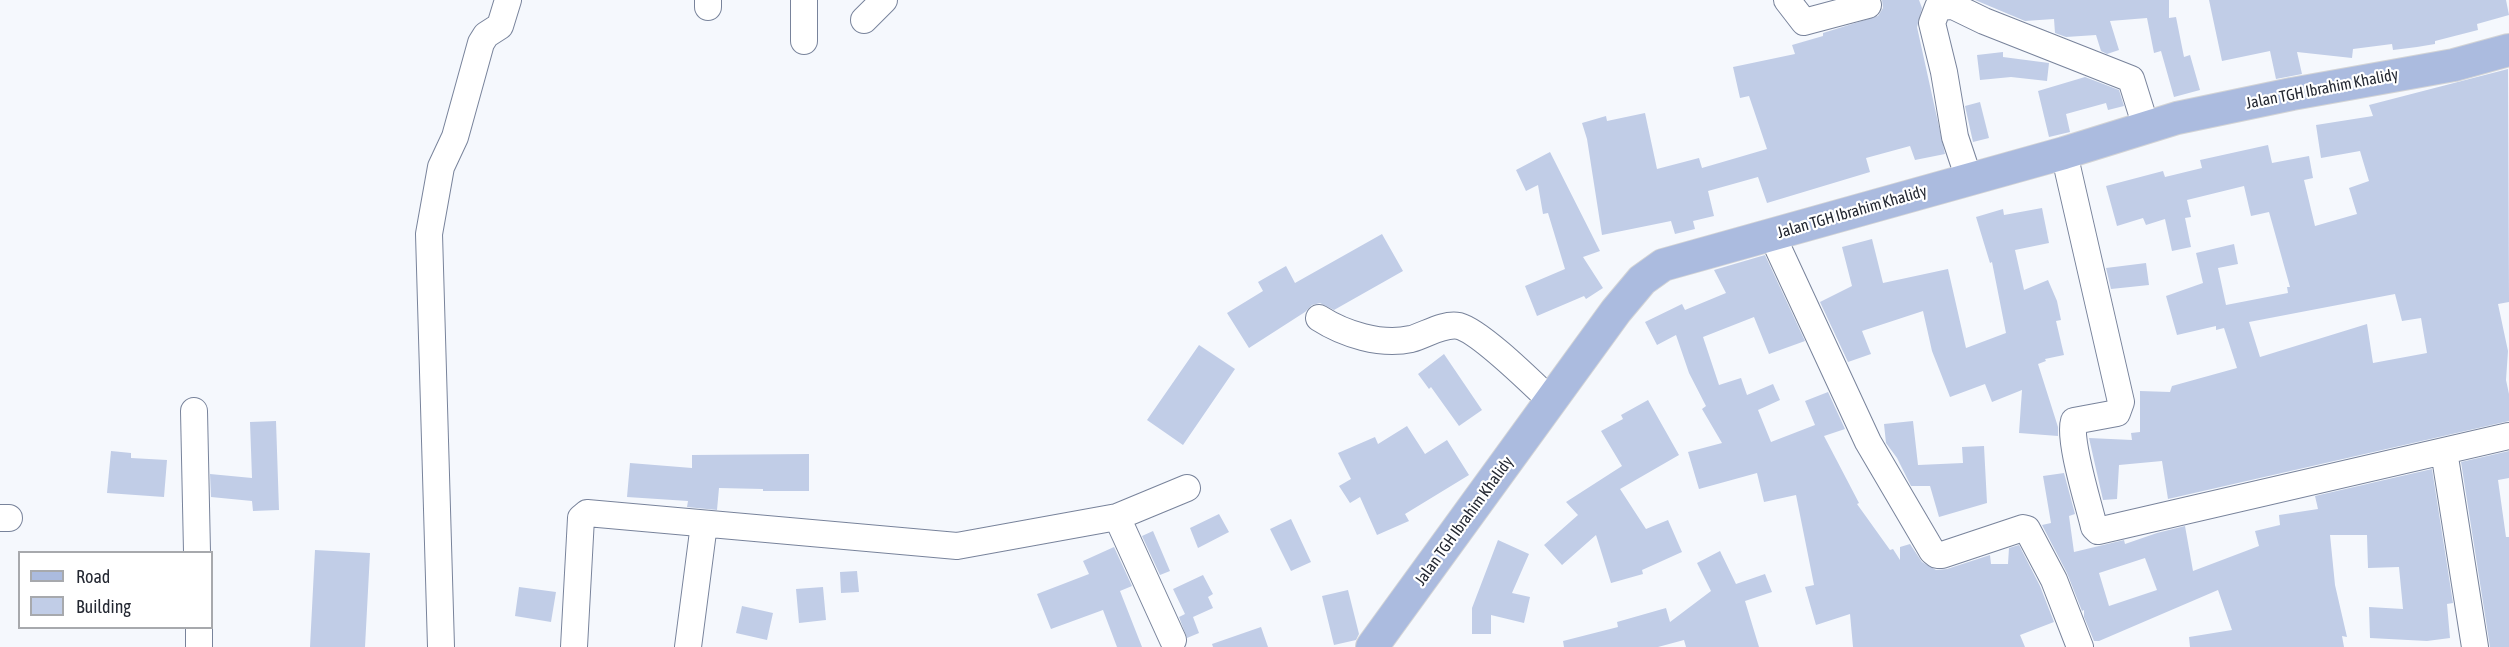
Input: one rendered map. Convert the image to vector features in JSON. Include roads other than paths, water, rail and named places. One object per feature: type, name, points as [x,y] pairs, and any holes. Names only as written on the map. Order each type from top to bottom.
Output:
[{"type":"main road","name":"Jalan TGH Ibrahim Khalidy","points":[[1372,647],[1616,311],[1642,280],[1663,266],[2064,153],[2177,118],[2454,65],[2509,50]]},
{"type":"street","points":[[441,647],[429,234],[441,167],[455,137],[481,43],[486,35],[503,22],[508,0]]},
{"type":"street","points":[[804,0],[804,41]]},
{"type":"street","points":[[864,20],[884,0]]},
{"type":"street","points":[[1787,0],[1804,22],[1868,5]]},
{"type":"street","points":[[1970,179],[1955,137],[1944,72],[1932,23],[1938,7],[1953,6],[1984,21],[2131,79],[2146,127]]},
{"type":"street","points":[[2064,153],[2121,402],[2117,413],[2074,421],[2073,425],[2075,449],[2094,527],[2098,531],[2509,436]]},
{"type":"street","points":[[1772,235],[1868,442],[1932,551],[1937,555],[1942,555],[2023,528],[2031,534],[2054,580],[2080,647]]},
{"type":"street","points":[[1319,318],[1333,327],[1362,336],[1397,340],[1410,339],[1448,326],[1458,326],[1471,332],[1507,360],[1551,401]]},
{"type":"street","points":[[194,411],[197,551]]},
{"type":"street","points":[[2444,451],[2475,647]]},
{"type":"street","points":[[574,647],[583,515],[587,513],[957,546],[1117,517],[1187,488]]},
{"type":"street","points":[[1117,517],[1173,640]]},
{"type":"street","points":[[688,647],[704,524]]},
{"type":"street","points":[[199,629],[199,647]]}]
